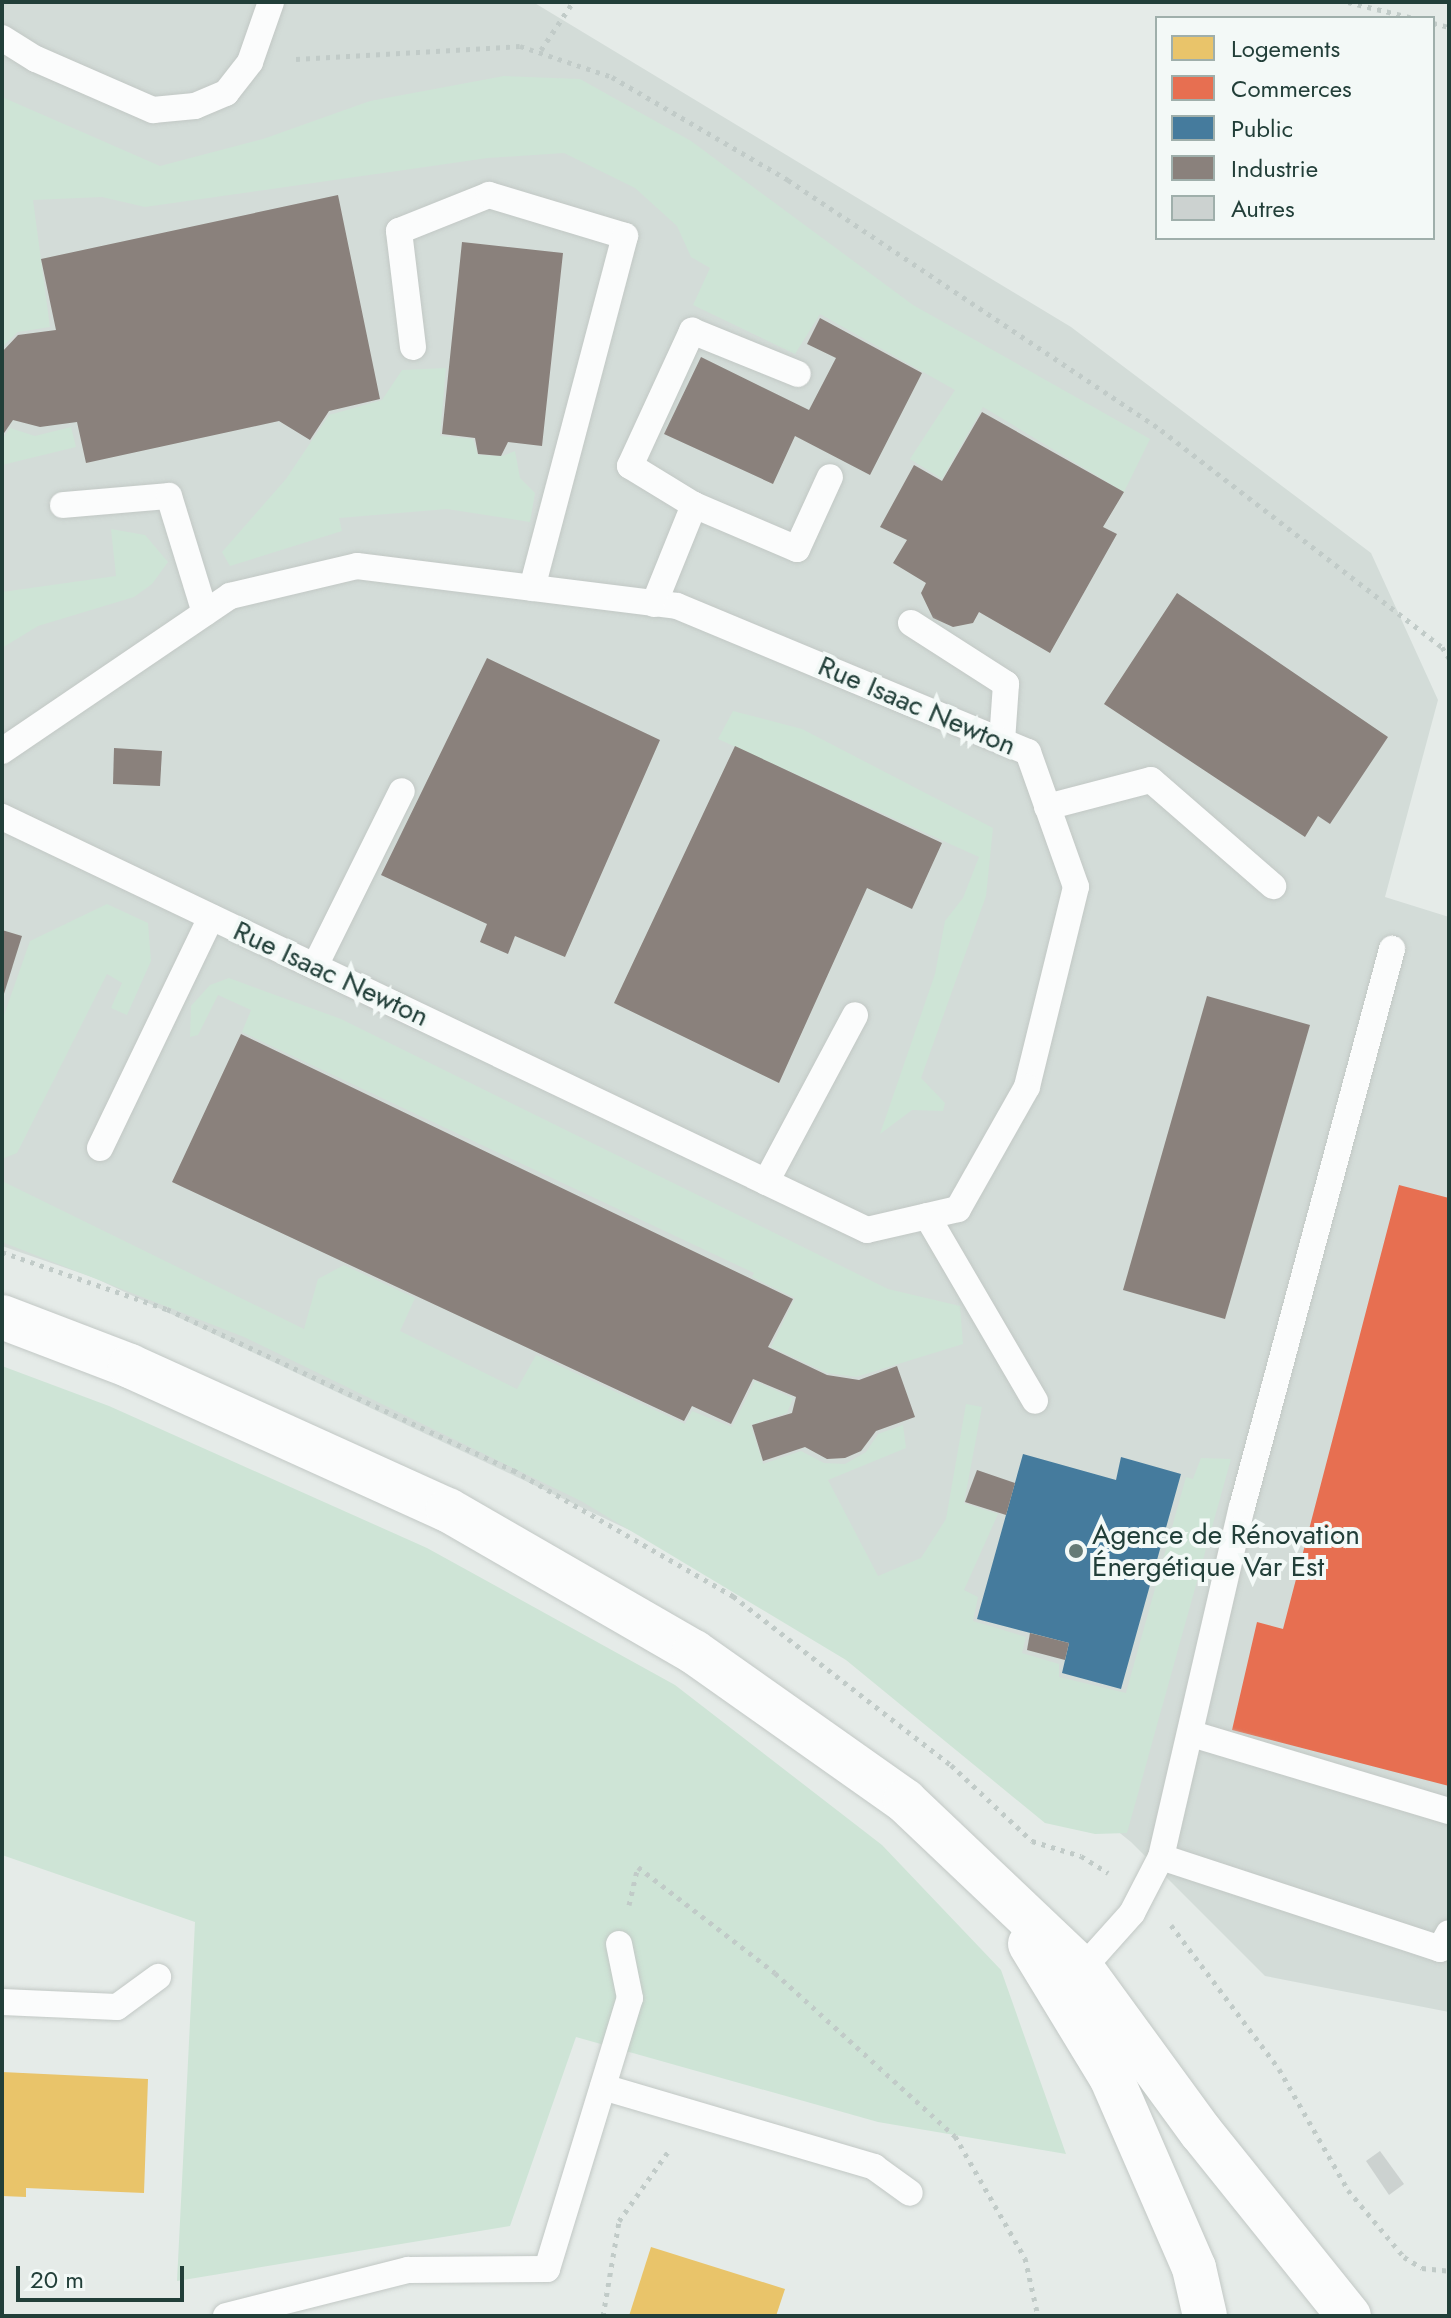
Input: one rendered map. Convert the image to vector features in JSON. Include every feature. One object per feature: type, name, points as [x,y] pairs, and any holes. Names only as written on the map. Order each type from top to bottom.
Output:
[{"type":"main road","points":[[2,1317],[130,1366],[448,1510],[694,1652],[905,1801],[1082,1969],[1201,2132],[1349,2316]]},
{"type":"main road","points":[[989,1882],[1111,2077],[1194,2268],[1205,2316]]},
{"type":"lane","points":[[2,38],[36,59],[153,110],[195,106],[226,93],[250,62],[271,2]]},
{"type":"lane","points":[[413,347],[399,231],[489,195],[625,236],[532,588]]},
{"type":"lane","points":[[798,374],[692,331],[630,466],[694,505],[797,549],[830,477]]},
{"type":"lane","points":[[63,505],[169,496],[205,613]]},
{"type":"lane","points":[[654,604],[694,505]]},
{"type":"lane","name":"Rue Isaac Newton","points":[[2,751],[230,596],[357,566],[677,606],[1028,752],[1076,887],[1027,1087],[958,1209],[867,1230],[2,817]]},
{"type":"lane","points":[[911,623],[1006,684],[1002,741]]},
{"type":"lane","points":[[1047,807],[1151,780],[1273,886]]},
{"type":"lane","points":[[315,966],[402,791]]},
{"type":"lane","points":[[100,1148],[211,917]]},
{"type":"lane","points":[[1082,1969],[1132,1913],[1161,1857],[1192,1734],[1242,1507],[1392,949]]},
{"type":"lane","points":[[766,1182],[855,1015]]},
{"type":"lane","points":[[927,1216],[1035,1401]]},
{"type":"lane","points":[[1192,1734],[1449,1811]]},
{"type":"lane","points":[[1161,1857],[1440,1949],[1449,1933]]},
{"type":"lane","points":[[226,2316],[408,2270],[547,2269],[630,1998],[619,1944]]},
{"type":"lane","points":[[2,2002],[117,2007],[158,1977]]},
{"type":"lane","points":[[603,2087],[874,2167],[910,2193]]},
{"type":"path","points":[[541,50],[573,2]]},
{"type":"path","points":[[1348,2],[1405,16]]},
{"type":"path","points":[[250,62],[520,46],[541,50],[612,77],[788,180],[1161,430],[1442,647],[1449,658]]},
{"type":"path","points":[[619,1944],[638,1867],[775,1973],[955,2136],[1025,2258],[1038,2316]]},
{"type":"path","points":[[1180,1932],[1279,2069],[1348,2190],[1404,2257],[1422,2268],[1449,2271]]},
{"type":"path","points":[[603,2316],[619,2221],[669,2150],[682,2110]]},
{"type":"shaded area","points":[[2,2],[533,2],[1071,327],[1371,553],[1438,700],[1385,897],[1449,917],[1449,2012],[1265,1976],[1131,1842],[905,1660],[95,1278],[2,1246]]},
{"type":"green space","points":[[504,76],[580,79],[691,141],[913,305],[1150,439],[1124,492],[983,407],[942,479],[910,459],[955,390],[820,314],[795,354],[693,305],[710,268],[691,257],[677,226],[635,188],[564,153],[488,158],[145,207],[102,197],[33,200],[50,327],[18,332],[2,347],[2,97],[160,166],[263,139],[370,101]]},
{"type":"green space","points":[[446,368],[440,436],[473,439],[478,455],[502,456],[515,451],[520,478],[535,493],[530,522],[447,509],[339,518],[342,531],[230,566],[222,552],[286,479],[329,415],[382,400],[402,370]]},
{"type":"green space","points":[[71,427],[76,447],[2,465],[2,440],[10,428],[35,436]]},
{"type":"green space","points":[[111,529],[145,535],[168,562],[152,584],[134,597],[38,626],[2,648],[2,592],[116,576]]},
{"type":"green space","points":[[733,711],[802,729],[993,828],[986,896],[921,1078],[945,1103],[943,1111],[912,1110],[880,1134],[935,974],[945,921],[963,898],[979,857],[718,739]]},
{"type":"green space","points":[[107,904],[148,923],[151,961],[127,1015],[111,1008],[122,983],[107,974],[17,1153],[2,1159],[2,1021],[30,941]]},
{"type":"green space","points":[[229,978],[341,1019],[888,1289],[960,1306],[963,1344],[856,1377],[827,1373],[771,1347],[795,1298],[752,1277],[754,1273],[242,1032],[251,1010],[218,995],[198,1035],[190,1037],[191,1006],[210,985]]},
{"type":"green space","points":[[2,1181],[304,1329],[318,1279],[344,1265],[415,1298],[400,1331],[517,1389],[536,1355],[685,1424],[692,1411],[732,1427],[755,1381],[793,1398],[787,1413],[751,1425],[763,1464],[801,1451],[824,1463],[845,1464],[866,1452],[878,1434],[903,1425],[906,1448],[828,1480],[878,1576],[921,1558],[946,1519],[966,1404],[982,1407],[964,1503],[998,1514],[964,1590],[978,1597],[973,1621],[1026,1637],[1022,1653],[1059,1664],[1059,1677],[1126,1693],[1186,1477],[1193,1479],[1201,1458],[1231,1459],[1127,1833],[1095,1834],[1045,1823],[846,1660],[581,1501],[244,1337],[2,1242]]},
{"type":"green space","points":[[2,1366],[109,1406],[427,1548],[675,1685],[882,1845],[1001,1970],[1066,2154],[878,2122],[576,2037],[510,2226],[177,2281],[195,1922],[2,1855]]},
{"type":"building: Logements","points":[[2,2072],[148,2079],[144,2193],[26,2188],[26,2197],[2,2196]]},
{"type":"building: Logements","points":[[651,2247],[785,2289],[776,2316],[629,2316]]},
{"type":"building: Commerces","points":[[1399,1185],[1449,1198],[1449,1786],[1232,1730],[1257,1622],[1283,1629]]},
{"type":"building: Public","points":[[1023,1454],[1116,1480],[1121,1457],[1181,1474],[1121,1689],[1062,1673],[1069,1643],[977,1619]]},
{"type":"building: Industrie","points":[[338,195],[380,399],[329,411],[310,440],[279,421],[86,463],[77,422],[40,427],[13,420],[2,436],[2,352],[18,335],[56,330],[41,259]]},
{"type":"building: Industrie","points":[[462,242],[563,253],[542,446],[508,442],[501,456],[478,454],[475,438],[442,434]]},
{"type":"building: Industrie","points":[[820,318],[922,373],[870,475],[795,436],[773,484],[664,434],[701,357],[809,410],[836,358],[807,344]]},
{"type":"building: Industrie","points":[[982,412],[1124,492],[1103,527],[1117,534],[1050,653],[979,612],[973,623],[953,627],[933,618],[921,593],[926,583],[893,563],[907,540],[880,527],[914,465],[942,481]]},
{"type":"building: Industrie","points":[[1177,593],[1388,737],[1330,824],[1318,816],[1305,837],[1104,704]]},
{"type":"building: Industrie","points":[[487,658],[660,740],[565,957],[515,936],[508,954],[480,942],[487,924],[381,875]]},
{"type":"building: Industrie","points":[[735,746],[942,843],[912,909],[867,888],[779,1083],[614,1003]]},
{"type":"building: Industrie","points":[[114,748],[162,751],[160,786],[113,784]]},
{"type":"building: Industrie","points":[[2,930],[22,936],[3,997],[2,996]]},
{"type":"building: Industrie","points":[[1207,996],[1310,1025],[1225,1319],[1123,1290]]},
{"type":"building: Industrie","points":[[241,1034],[793,1299],[768,1347],[827,1375],[859,1380],[897,1366],[915,1417],[876,1431],[861,1451],[845,1458],[827,1459],[805,1447],[763,1461],[752,1425],[792,1413],[796,1397],[753,1379],[731,1424],[692,1406],[684,1421],[172,1182]]},
{"type":"building: Industrie","points":[[977,1470],[1015,1483],[1006,1515],[965,1502]]},
{"type":"building: Industrie","points":[[1030,1633],[1069,1643],[1065,1660],[1027,1650]]},
{"type":"building: Autres","points":[[1380,2151],[1404,2184],[1389,2195],[1366,2161]]},
{"type":"place","name":"Agence de Rénovation Énergétique Var Est","points":[[1076,1551]]}]
